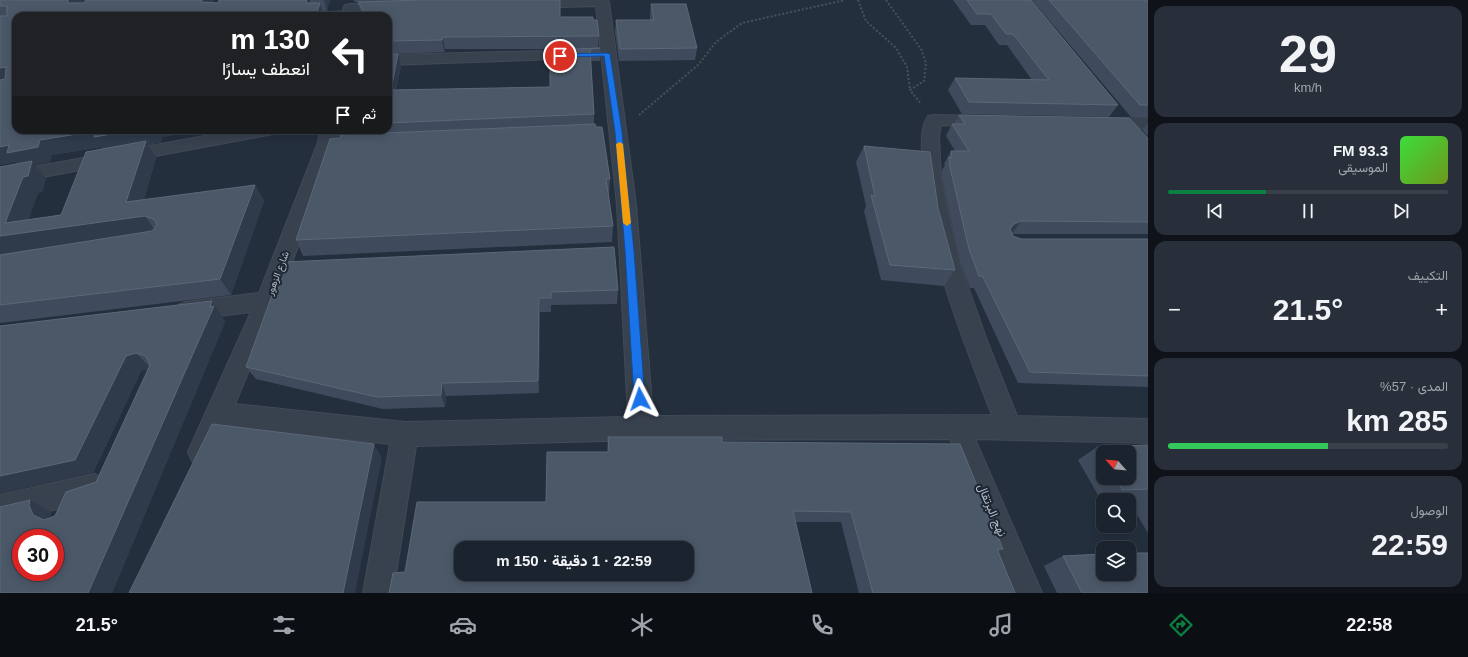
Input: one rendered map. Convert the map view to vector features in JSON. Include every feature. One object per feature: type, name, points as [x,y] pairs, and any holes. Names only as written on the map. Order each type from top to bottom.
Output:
[{"type":"street","points":[[515,4],[602,2],[607,54],[611,132],[622,251],[642,428]]},
{"type":"street","points":[[339,12],[349,10],[405,7]]},
{"type":"street","points":[[392,60],[607,54]]},
{"type":"street","points":[[1120,118],[1139,139]]},
{"type":"street","points":[[1085,123],[1120,118],[1148,123]]},
{"type":"street","points":[[1006,121],[934,120],[930,136],[932,179],[948,261],[974,338],[1009,427]]},
{"type":"street","points":[[0,179],[246,134]]},
{"type":"street","name":"شارع الزهور","points":[[192,471],[267,301],[280,266],[333,140]]},
{"type":"street","points":[[280,266],[304,265]]},
{"type":"street","points":[[165,313],[267,301]]},
{"type":"street","points":[[218,414],[405,434],[642,428],[1009,427],[1148,431]]},
{"type":"street","name":"نهج البرتقال","points":[[958,428],[1027,593]]},
{"type":"street","points":[[378,593],[405,434]]},
{"type":"street","points":[[0,509],[69,504],[103,485],[109,471]]},
{"type":"path","points":[[611,132],[698,65],[716,42],[742,23],[845,0]]},
{"type":"path","points":[[858,0],[866,21],[896,48],[907,67],[910,90],[934,120]]},
{"type":"path","points":[[886,0],[918,43],[926,63],[924,81],[910,90]]},
{"type":"building","points":[[0,0],[68,0],[68,3],[84,3],[86,0],[202,0],[201,2],[218,3],[219,0],[307,0],[307,3],[320,3],[317,12],[12,12],[12,134],[77,134],[40,140],[38,147],[7,153],[9,145],[0,147],[0,80],[5,79],[6,67],[0,68],[0,16],[7,16],[7,6],[0,6]]},
{"type":"building","points":[[421,0],[560,0],[560,17],[593,17],[593,20],[597,20],[599,36],[443,37],[442,40],[392,41],[392,12],[364,12],[358,2]]},
{"type":"building","points":[[967,0],[1031,0],[1118,105],[969,102],[955,78],[1049,80],[1013,34],[1006,34],[991,14],[977,14]]},
{"type":"building","points":[[1049,0],[1148,0],[1148,105],[1140,105]]},
{"type":"building","points":[[651,4],[686,4],[697,48],[620,49],[616,20],[654,20]]},
{"type":"building","points":[[600,48],[590,49],[594,114],[392,123],[392,90],[550,87],[550,50]]},
{"type":"building","points":[[392,54],[398,54],[392,85]]},
{"type":"building","points":[[959,115],[1129,118],[1148,138],[1148,222],[1021,221],[1014,224],[1010,229],[1013,236],[1021,239],[1148,239],[1148,376],[1030,372],[983,277],[979,276],[969,249],[949,157],[952,158],[951,151],[969,151],[952,124],[965,124]]},
{"type":"building","points":[[595,124],[596,127],[602,127],[610,179],[606,179],[613,226],[296,240],[330,139],[340,138],[340,135],[392,134],[392,133]]},
{"type":"building","points":[[95,134],[112,134],[94,137]]},
{"type":"building","points":[[146,141],[126,202],[255,185],[220,279],[0,305],[0,255],[152,231],[157,225],[154,219],[145,216],[0,236],[0,167],[32,161],[28,176],[23,177],[5,223],[61,215],[86,152]]},
{"type":"building","points":[[864,146],[930,152],[938,208],[955,270],[890,265],[871,195],[875,196]]},
{"type":"building","points":[[614,247],[618,290],[551,292],[551,298],[539,298],[538,381],[442,383],[441,395],[377,397],[246,367],[284,262]]},
{"type":"building","points":[[212,301],[210,307],[214,306],[88,593],[0,593],[0,507],[30,500],[29,505],[33,515],[44,520],[55,516],[66,492],[96,482],[150,365],[146,356],[136,353],[126,356],[75,460],[0,476],[0,326]]},
{"type":"building","points":[[212,424],[374,444],[343,593],[129,593]]},
{"type":"building","points":[[608,437],[722,437],[722,442],[960,444],[1003,549],[997,549],[1015,593],[873,593],[851,512],[793,511],[812,593],[389,593],[393,573],[405,572],[417,502],[546,502],[547,452],[609,452]]},
{"type":"building","points":[[1136,445],[1148,445],[1148,489],[1122,490],[1119,485],[1136,485]]},
{"type":"building","points":[[1136,553],[1148,553],[1148,593],[1082,593],[1063,556],[1096,554],[1096,581],[1136,581]]},
{"type":"slow traffic","points":[[620,144],[627,223]]},
{"type":"route","points":[[560,56],[607,54],[618,132],[630,251],[640,399]]}]
